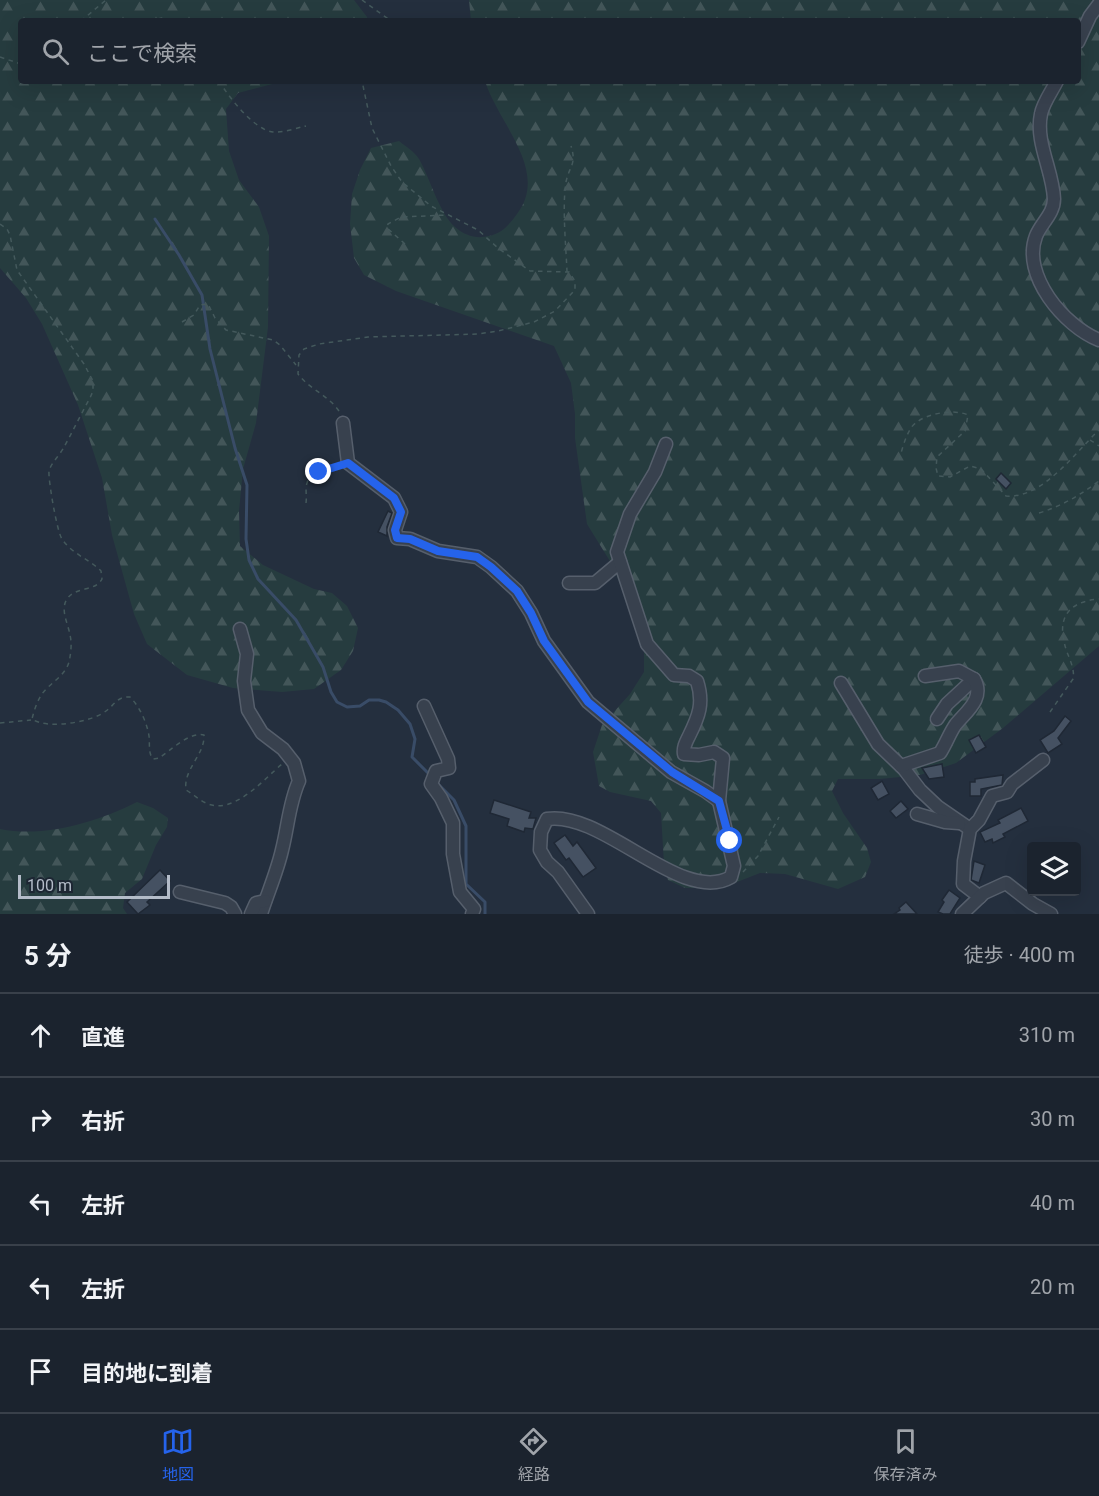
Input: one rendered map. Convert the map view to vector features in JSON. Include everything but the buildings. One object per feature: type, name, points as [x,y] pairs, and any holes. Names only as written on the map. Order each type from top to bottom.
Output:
[{"type":"street","points":[[1081,36],[1090,16],[1099,4]]},
{"type":"street","points":[[1056,84],[1041,113],[1041,135],[1052,180],[1054,202],[1049,216],[1036,235],[1032,254],[1038,279],[1046,295],[1079,330],[1099,340]]},
{"type":"street","points":[[343,423],[348,463],[394,498],[401,512],[395,530],[397,538],[410,539],[438,551],[477,557],[491,567],[517,591],[531,613],[544,641],[588,702],[672,772],[719,801]]},
{"type":"street","points":[[588,914],[540,850],[541,832],[547,819],[558,818],[582,825],[618,841],[681,877],[699,881],[724,881],[731,877],[734,866],[719,801],[723,758],[714,752],[686,755],[683,750],[700,708],[701,695],[697,681],[689,676],[674,675],[647,644],[617,552],[630,514],[655,472],[666,444]]},
{"type":"street","points":[[569,583],[595,583],[620,562]]},
{"type":"street","points":[[240,629],[247,654],[244,681],[248,710],[262,733],[283,749],[294,763],[299,781],[293,795],[273,884],[261,914]]},
{"type":"street","points":[[901,766],[940,753],[955,726],[977,698],[978,692],[974,680],[959,671],[925,676]]},
{"type":"street","points":[[937,719],[946,704],[974,680]]},
{"type":"street","points":[[841,683],[878,744],[938,807],[965,826]]},
{"type":"street","points":[[424,706],[448,759],[450,768],[436,771],[431,784],[441,798],[453,823],[453,854],[460,892],[474,909],[472,914]]},
{"type":"street","points":[[917,814],[965,826],[979,820],[992,796],[1007,792],[1012,784],[1043,760]]},
{"type":"street","points":[[965,826],[963,884],[980,897]]},
{"type":"street","points":[[962,914],[980,897],[1006,883],[1033,904],[1051,914]]},
{"type":"street","points":[[180,892],[225,903],[235,914]]},
{"type":"street","points":[[251,914],[256,903],[265,901]]},
{"type":"path","points":[[85,18],[106,0]]},
{"type":"path","points":[[362,0],[387,18]]},
{"type":"path","points":[[0,57],[18,63]]},
{"type":"path","points":[[221,84],[250,119],[272,132],[306,126]]},
{"type":"path","points":[[343,423],[333,402],[302,380],[298,374],[298,355],[304,349],[319,344],[368,337],[478,334],[534,322],[555,311],[575,290],[573,276],[567,272],[530,271],[478,230],[431,206],[402,183],[372,128],[363,84]]},
{"type":"path","points":[[567,272],[566,182],[574,164],[571,146]]},
{"type":"path","points":[[405,244],[390,232],[387,228],[388,224],[401,217],[450,215]]},
{"type":"path","points":[[0,224],[7,229],[10,235],[17,270],[84,364],[93,381],[90,398],[50,470],[49,481],[55,522],[61,538],[73,551],[101,571],[102,579],[96,585],[70,595],[65,602],[64,609],[70,636],[68,665],[61,676],[42,694],[34,709],[32,719]]},
{"type":"path","points":[[182,322],[194,315],[200,305],[208,303],[215,318],[226,330],[273,340],[297,366]]},
{"type":"path","points":[[899,460],[911,427],[936,414],[960,411],[968,414],[965,431],[937,457],[938,476],[950,477],[970,466],[981,469],[1006,496],[1017,497],[1046,483],[1099,430]]},
{"type":"path","points":[[1089,439],[1099,446]]},
{"type":"path","points":[[306,503],[309,479],[319,472],[348,463]]},
{"type":"path","points":[[1039,513],[1079,496],[1099,481]]},
{"type":"path","points":[[1050,711],[1073,679],[1074,674],[1064,644],[1062,620],[1065,614],[1076,606],[1099,599]]},
{"type":"path","points":[[0,723],[32,719],[38,723],[70,724],[105,712],[118,699],[130,697],[136,703],[149,734],[150,755],[153,759],[159,758],[198,734],[204,735],[201,749],[187,774],[186,790],[207,804],[218,806],[240,801],[290,758]]},
{"type":"path","points":[[731,877],[746,872],[758,856],[779,817]]},
{"type":"green space","points":[[0,0],[354,0],[367,18],[18,18],[18,84],[272,84],[238,93],[226,109],[229,151],[239,180],[259,207],[269,236],[268,327],[256,423],[243,469],[239,511],[240,546],[263,565],[314,589],[332,593],[347,606],[358,628],[353,651],[341,670],[314,689],[282,692],[233,688],[187,675],[147,644],[134,614],[112,535],[102,478],[78,405],[42,324],[26,298],[0,268]]},
{"type":"green space","points":[[469,0],[1099,0],[1099,646],[1003,728],[956,763],[920,775],[880,779],[838,779],[832,791],[843,813],[867,848],[871,862],[865,877],[838,889],[785,874],[760,873],[732,884],[708,888],[685,888],[668,880],[664,864],[661,813],[651,801],[610,792],[599,786],[593,752],[602,725],[630,694],[644,672],[644,648],[613,566],[587,524],[575,438],[571,383],[554,346],[396,291],[364,275],[354,258],[350,224],[352,194],[371,148],[399,141],[419,159],[439,204],[455,227],[467,235],[480,237],[494,235],[505,228],[517,214],[526,198],[528,181],[525,164],[518,147],[486,84],[1081,84],[1081,18],[471,18]]},
{"type":"green space","points":[[137,802],[153,808],[168,818],[167,827],[156,845],[142,879],[125,893],[123,908],[127,914],[0,914],[0,829],[53,830],[88,822]]},
{"type":"waterway","points":[[155,219],[202,295],[210,349],[235,448],[247,485],[246,539],[249,560],[258,579],[296,620],[323,667],[331,692],[337,702],[347,707],[360,706],[369,700],[379,700],[398,710],[410,724],[415,739],[412,757],[430,775]]},
{"type":"waterway","points":[[436,782],[454,800],[466,826],[466,884],[485,902],[485,914]]},
{"type":"route","points":[[319,472],[348,463],[394,498],[401,512],[395,530],[397,538],[410,539],[438,551],[477,557],[504,578],[517,591],[531,613],[544,641],[588,702],[672,772],[719,801],[730,841]]}]
